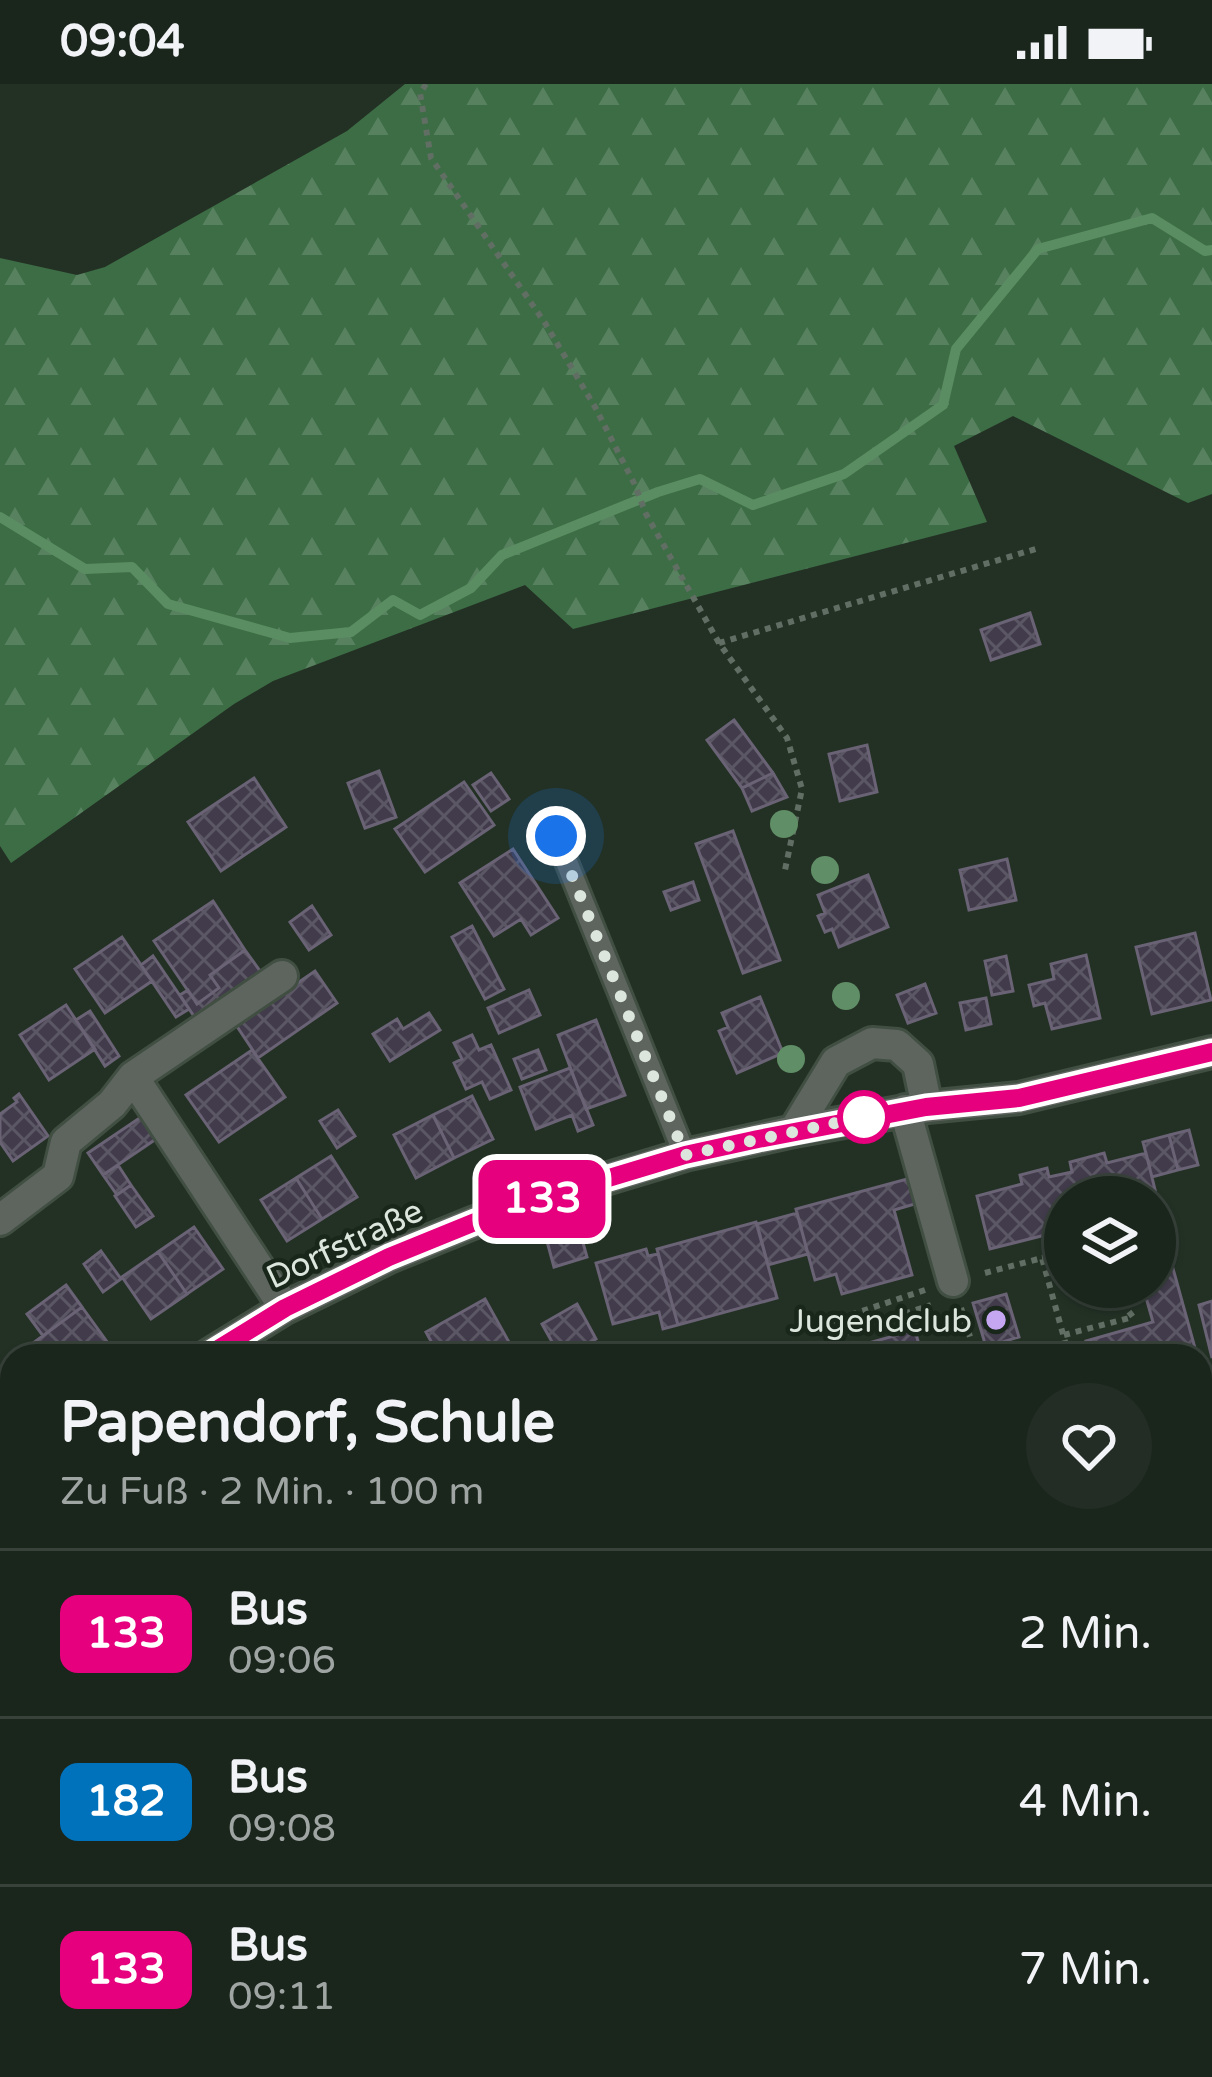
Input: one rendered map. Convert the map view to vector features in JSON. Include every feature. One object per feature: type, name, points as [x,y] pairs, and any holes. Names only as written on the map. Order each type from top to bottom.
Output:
[{"type":"street","points":[[0,1220],[58,1176],[66,1142],[112,1104],[133,1077],[282,976]]},
{"type":"street","points":[[794,1131],[836,1062],[872,1043],[897,1046],[918,1064],[916,1108],[955,1288]]},
{"type":"street","name":"Dorfstraße","points":[[226,1344],[285,1308],[389,1257],[475,1222],[685,1155],[916,1108],[1019,1098],[1212,1052]]},
{"type":"street","points":[[133,1077],[285,1308]]},
{"type":"lane","points":[[556,836],[685,1155]]},
{"type":"path","points":[[426,84],[420,93],[431,158],[545,323],[595,407],[646,514],[718,643],[787,738],[802,789],[785,870]]},
{"type":"path","points":[[718,643],[1039,548]]},
{"type":"path","points":[[955,1288],[823,1324],[828,1340],[1042,1258],[1067,1344]]},
{"type":"path","points":[[955,1288],[972,1344]]},
{"type":"path","points":[[1064,1335],[1133,1317],[1126,1308]]},
{"type":"green space","points":[[405,84],[1212,84],[1212,494],[1188,503],[1013,416],[954,446],[987,522],[573,629],[525,585],[273,681],[11,863],[0,846],[0,258],[77,275],[105,267],[347,131]]},
{"type":"building","points":[[1030,613],[1040,644],[991,660],[981,630]]},
{"type":"building","points":[[734,720],[773,773],[742,788],[707,740]]},
{"type":"building","points":[[867,745],[877,792],[840,801],[829,754]]},
{"type":"building","points":[[379,771],[396,817],[365,828],[348,783]]},
{"type":"building","points":[[491,773],[509,799],[491,811],[473,785]]},
{"type":"building","points":[[773,773],[787,797],[752,811],[742,788]]},
{"type":"building","points":[[254,778],[286,827],[221,871],[188,822]]},
{"type":"building","points":[[464,782],[494,825],[425,872],[395,829]]},
{"type":"building","points":[[733,831],[780,960],[743,973],[696,844]]},
{"type":"building","points":[[513,849],[558,918],[531,935],[521,919],[494,936],[460,883]]},
{"type":"building","points":[[1007,859],[1016,900],[969,910],[960,870]]},
{"type":"building","points":[[868,875],[888,927],[839,947],[832,929],[825,932],[818,916],[825,913],[818,895]]},
{"type":"building","points":[[693,882],[699,900],[671,910],[664,892]]},
{"type":"building","points":[[213,901],[245,950],[210,975],[219,988],[197,1004],[154,941]]},
{"type":"building","points":[[312,906],[331,935],[309,950],[290,922]]},
{"type":"building","points":[[472,926],[504,989],[485,999],[452,937]]},
{"type":"building","points":[[1195,933],[1211,1000],[1152,1014],[1136,947]]},
{"type":"building","points":[[122,937],[152,981],[105,1013],[75,969]]},
{"type":"building","points":[[245,950],[265,978],[199,1024],[180,995],[188,990],[197,1004],[219,988],[210,975]]},
{"type":"building","points":[[1086,955],[1100,1018],[1052,1029],[1045,1003],[1034,1006],[1029,985],[1054,979],[1051,964]]},
{"type":"building","points":[[153,956],[189,1009],[176,1017],[141,965]]},
{"type":"building","points":[[1006,956],[1013,991],[992,995],[985,961]]},
{"type":"building","points":[[315,971],[337,1003],[258,1058],[236,1025]]},
{"type":"building","points":[[925,984],[936,1013],[908,1023],[897,995]]},
{"type":"building","points":[[529,990],[540,1015],[499,1033],[488,1008]]},
{"type":"building","points":[[760,997],[783,1053],[737,1073],[719,1031],[728,1027],[722,1013]]},
{"type":"building","points":[[986,998],[991,1024],[966,1030],[960,1003]]},
{"type":"building","points":[[66,1005],[95,1049],[49,1080],[20,1035]]},
{"type":"building","points":[[90,1011],[119,1056],[105,1066],[76,1020]]},
{"type":"building","points":[[429,1013],[440,1030],[390,1061],[373,1034],[397,1019],[403,1029]]},
{"type":"building","points":[[596,1020],[625,1095],[586,1109],[558,1035]]},
{"type":"building","points":[[472,1035],[479,1050],[491,1045],[511,1090],[490,1099],[482,1082],[466,1089],[454,1063],[462,1059],[454,1043]]},
{"type":"building","points":[[252,1050],[285,1097],[219,1142],[186,1095]]},
{"type":"building","points":[[538,1050],[546,1070],[522,1079],[514,1059]]},
{"type":"building","points":[[570,1068],[593,1125],[578,1131],[572,1115],[536,1129],[520,1087]]},
{"type":"building","points":[[19,1094],[48,1136],[13,1161],[0,1142],[0,1114],[17,1102],[14,1098]]},
{"type":"building","points":[[472,1096],[493,1139],[454,1158],[433,1115]]},
{"type":"building","points":[[338,1110],[355,1136],[337,1148],[320,1121]]},
{"type":"building","points":[[433,1115],[454,1158],[416,1178],[394,1135]]},
{"type":"building","points":[[141,1117],[156,1139],[103,1175],[88,1153]]},
{"type":"building","points":[[1189,1130],[1198,1165],[1178,1170],[1169,1135]]},
{"type":"building","points":[[1169,1135],[1178,1170],[1152,1176],[1143,1142]]},
{"type":"building","points":[[1104,1153],[1107,1163],[1146,1153],[1152,1176],[1054,1176],[1072,1172],[1070,1162]]},
{"type":"building","points":[[331,1156],[357,1197],[322,1219],[296,1178]]},
{"type":"building","points":[[118,1165],[131,1185],[117,1195],[103,1175]]},
{"type":"building","points":[[1047,1168],[1044,1235],[990,1249],[977,1196],[1022,1184],[1020,1175]]},
{"type":"building","points":[[918,1176],[925,1201],[894,1210],[912,1275],[842,1294],[836,1274],[815,1280],[796,1209]]},
{"type":"building","points":[[296,1178],[322,1219],[287,1241],[261,1200]]},
{"type":"building","points":[[131,1185],[153,1216],[136,1227],[115,1196]]},
{"type":"building","points":[[797,1213],[808,1254],[768,1265],[757,1224]]},
{"type":"building","points":[[756,1222],[777,1298],[678,1325],[657,1249]]},
{"type":"building","points":[[578,1225],[587,1257],[554,1267],[545,1234]]},
{"type":"building","points":[[194,1227],[223,1269],[187,1294],[158,1252]]},
{"type":"building","points":[[646,1249],[648,1256],[658,1254],[678,1325],[663,1329],[659,1312],[613,1324],[596,1263]]},
{"type":"building","points":[[101,1251],[121,1279],[103,1292],[84,1264]]},
{"type":"building","points":[[158,1252],[187,1294],[151,1319],[122,1277]]},
{"type":"building","points":[[1176,1279],[1194,1344],[1086,1341],[1153,1322],[1149,1308],[1176,1308]]},
{"type":"building","points":[[66,1285],[82,1307],[43,1336],[27,1314]]},
{"type":"building","name":"Jugendclub","points":[[1006,1294],[1019,1337],[985,1344],[973,1303]]},
{"type":"building","points":[[485,1299],[510,1344],[432,1344],[426,1332]]},
{"type":"building","points":[[1212,1301],[1212,1344],[1209,1344],[1199,1305]]},
{"type":"building","points":[[577,1304],[596,1339],[587,1344],[553,1344],[542,1324]]},
{"type":"building","points":[[82,1307],[109,1344],[32,1344]]},
{"type":"building","points":[[915,1330],[919,1344],[865,1344]]},
{"type":"waterway","points":[[0,517],[85,569],[132,567],[168,604],[290,638],[351,632],[393,600],[420,615],[471,588],[502,555],[658,492],[700,479],[753,505],[844,474],[943,405],[956,349],[1038,249],[1152,218],[1205,251],[1212,250]]},
{"type":"bus line","name":"133","points":[[226,1344],[285,1308],[389,1257],[559,1193],[685,1155],[864,1117],[1019,1098],[1212,1052]]},
{"type":"place","name":"Jugendclub","points":[[996,1320]]},
{"type":"route","points":[[556,836],[685,1155],[864,1117]]}]
